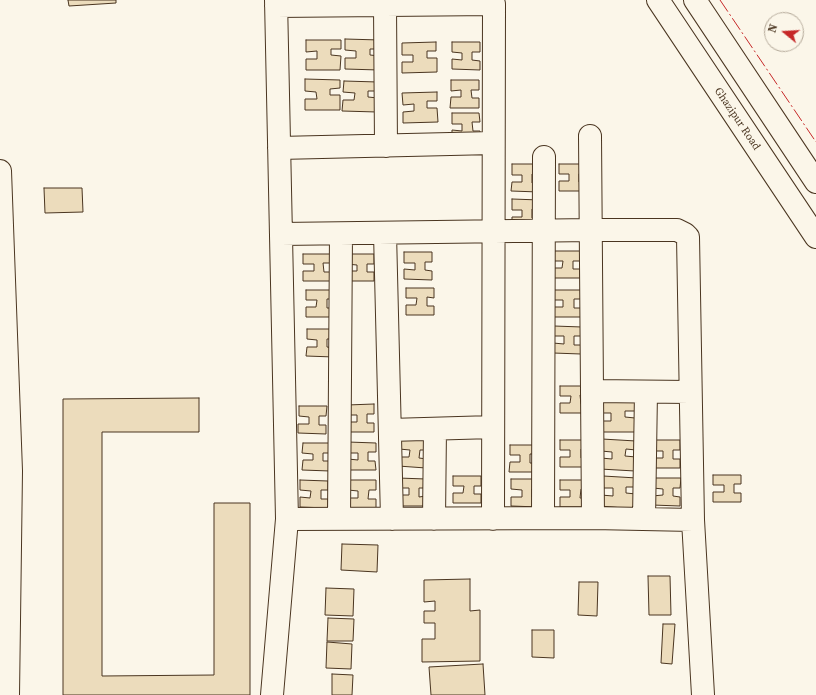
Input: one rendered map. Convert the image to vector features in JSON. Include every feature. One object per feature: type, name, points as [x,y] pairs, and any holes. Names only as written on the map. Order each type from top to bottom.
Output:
[{"type":"street","name":"Ghazipur Road","points":[[658,0],[816,237]]},
{"type":"street","points":[[694,0],[816,182]]},
{"type":"street","points":[[272,695],[286,519],[276,3],[385,6],[492,2],[493,519]]},
{"type":"street","points":[[385,6],[386,146]]},
{"type":"street","points":[[590,136],[593,518]]},
{"type":"street","points":[[279,148],[493,143]]},
{"type":"street","points":[[543,518],[544,157]]},
{"type":"street","points":[[0,171],[6,471],[8,695]]},
{"type":"street","points":[[281,234],[591,230],[677,230],[686,234],[688,237],[693,520],[703,695]]},
{"type":"street","points":[[385,233],[392,519]]},
{"type":"street","points":[[339,519],[341,234]]},
{"type":"street","points":[[592,391],[690,392]]},
{"type":"street","points":[[644,519],[646,392]]},
{"type":"street","points":[[390,430],[493,426]]},
{"type":"street","points":[[434,519],[435,429]]},
{"type":"street","points":[[286,519],[593,518],[693,520]]},
{"type":"building","points":[[68,0],[116,0],[116,3],[69,6]]},
{"type":"building","points":[[345,39],[380,40],[380,49],[370,49],[370,55],[380,56],[379,70],[345,69],[345,58],[356,58],[356,51],[345,50]]},
{"type":"building","points":[[306,40],[341,40],[341,49],[331,49],[331,55],[341,56],[340,70],[306,70],[306,59],[317,59],[317,51],[306,52]]},
{"type":"building","points":[[436,42],[436,51],[427,51],[427,58],[437,58],[437,72],[402,73],[402,62],[413,62],[413,55],[402,55],[402,43]]},
{"type":"building","points":[[452,42],[480,42],[480,52],[472,52],[472,60],[480,61],[480,70],[452,69],[452,59],[462,60],[462,53],[452,52]]},
{"type":"building","points":[[305,79],[340,80],[340,88],[330,89],[330,95],[340,95],[340,110],[305,110],[305,99],[317,99],[316,92],[305,91]]},
{"type":"building","points":[[451,80],[479,80],[479,90],[471,90],[472,98],[479,98],[479,108],[450,108],[451,97],[461,97],[461,90],[451,91]]},
{"type":"building","points":[[344,81],[378,82],[378,91],[368,91],[368,97],[378,98],[377,112],[342,111],[343,100],[354,100],[355,93],[343,92]]},
{"type":"building","points":[[437,92],[437,101],[427,101],[427,108],[437,108],[438,122],[403,123],[403,112],[414,111],[414,104],[403,105],[402,93]]},
{"type":"building","points":[[452,113],[479,113],[480,122],[472,122],[473,131],[480,131],[480,140],[452,140],[452,130],[462,131],[462,124],[452,124]]},
{"type":"building","points":[[512,164],[540,164],[540,174],[532,174],[532,183],[539,183],[539,192],[511,191],[512,182],[522,182],[522,175],[512,175]]},
{"type":"building","points":[[559,164],[587,164],[579,174],[579,182],[587,182],[587,191],[559,191],[559,181],[569,181],[569,174],[559,174]]},
{"type":"building","points":[[44,188],[82,188],[83,212],[45,213]]},
{"type":"building","points":[[512,199],[540,200],[540,209],[532,209],[532,218],[540,218],[512,227],[512,217],[522,217],[522,210],[512,210]]},
{"type":"building","points":[[552,251],[580,251],[580,261],[573,261],[573,269],[580,269],[580,278],[552,278],[552,268],[562,268],[563,261],[552,261]]},
{"type":"building","points":[[404,252],[432,252],[432,262],[425,262],[425,270],[432,271],[432,280],[404,279],[404,269],[415,270],[415,263],[404,263]]},
{"type":"building","points":[[303,254],[331,254],[331,263],[323,263],[324,272],[331,272],[331,281],[303,281],[303,271],[314,271],[314,264],[303,264]]},
{"type":"building","points":[[347,254],[374,254],[374,264],[367,264],[367,272],[374,272],[374,281],[346,281],[346,271],[357,271],[357,265],[346,264]]},
{"type":"building","points":[[406,288],[434,288],[434,298],[427,297],[427,306],[434,306],[434,315],[406,315],[406,305],[416,305],[417,298],[406,298]]},
{"type":"building","points":[[306,290],[334,290],[334,299],[327,299],[327,308],[334,308],[334,317],[306,317],[306,307],[316,307],[317,300],[306,300]]},
{"type":"building","points":[[553,290],[581,290],[581,299],[574,299],[574,308],[581,308],[581,317],[553,317],[553,307],[563,307],[563,300],[553,300]]},
{"type":"building","points":[[554,326],[582,327],[581,336],[574,336],[574,345],[581,345],[581,354],[553,353],[553,343],[564,344],[564,336],[554,336]]},
{"type":"building","points":[[307,329],[335,329],[335,339],[327,339],[327,347],[334,348],[334,357],[306,356],[307,347],[317,347],[317,340],[307,339]]},
{"type":"building","points":[[560,386],[588,386],[588,396],[580,395],[581,404],[588,404],[588,413],[560,413],[560,403],[570,403],[571,396],[560,396]]},
{"type":"building","points":[[199,398],[199,432],[102,432],[102,676],[214,675],[214,503],[250,503],[250,695],[63,695],[63,399]]},
{"type":"building","points":[[600,401],[635,402],[635,411],[625,411],[625,417],[635,418],[635,432],[600,432],[600,421],[611,421],[611,413],[600,413]]},
{"type":"building","points":[[374,404],[374,414],[367,414],[367,423],[374,423],[374,432],[346,432],[346,422],[357,422],[357,415],[346,415],[347,405]]},
{"type":"building","points":[[299,406],[327,406],[326,416],[319,416],[319,425],[326,425],[326,434],[298,433],[298,424],[309,424],[309,417],[299,416]]},
{"type":"building","points":[[399,439],[427,440],[427,450],[420,450],[419,458],[427,459],[426,468],[398,466],[399,457],[409,457],[410,450],[399,449]]},
{"type":"building","points":[[602,439],[636,441],[636,450],[626,449],[625,456],[636,457],[635,471],[600,469],[601,458],[612,459],[612,452],[601,451]]},
{"type":"building","points":[[560,440],[588,440],[588,449],[581,449],[581,458],[588,458],[588,467],[560,467],[560,457],[570,457],[570,450],[560,450]]},
{"type":"building","points":[[652,440],[680,440],[680,450],[673,450],[673,459],[680,459],[680,468],[652,468],[652,458],[663,458],[663,451],[652,451]]},
{"type":"building","points":[[348,442],[376,443],[376,452],[368,452],[368,461],[375,461],[376,470],[347,470],[348,459],[358,460],[358,453],[348,453]]},
{"type":"building","points":[[303,443],[331,443],[331,453],[323,453],[323,461],[330,461],[330,471],[302,470],[303,460],[313,460],[313,454],[302,453]]},
{"type":"building","points":[[510,445],[538,445],[537,454],[530,454],[530,463],[538,463],[537,472],[509,472],[510,462],[520,462],[520,455],[510,455]]},
{"type":"building","points":[[713,475],[741,475],[741,484],[734,484],[734,493],[741,493],[741,502],[713,502],[713,492],[724,492],[724,485],[713,485]]},
{"type":"building","points":[[453,476],[481,476],[481,486],[474,486],[474,494],[481,494],[481,503],[453,503],[453,493],[463,493],[464,486],[453,486]]},
{"type":"building","points":[[603,476],[637,478],[636,487],[626,487],[626,493],[636,494],[635,509],[600,506],[601,495],[613,496],[613,488],[602,488]]},
{"type":"building","points":[[398,478],[426,479],[426,488],[419,488],[419,497],[426,496],[426,506],[398,506],[398,495],[409,495],[409,488],[398,488]]},
{"type":"building","points":[[653,478],[681,478],[680,488],[673,488],[673,496],[680,497],[680,506],[652,505],[652,496],[663,495],[663,489],[653,488]]},
{"type":"building","points":[[511,479],[539,479],[539,489],[532,489],[532,497],[539,498],[539,507],[511,506],[511,497],[522,497],[522,490],[511,489]]},
{"type":"building","points":[[300,480],[328,481],[328,490],[321,490],[321,499],[328,499],[328,508],[300,507],[300,497],[310,498],[311,491],[300,490]]},
{"type":"building","points":[[348,480],[376,480],[376,490],[369,490],[368,499],[376,499],[376,508],[348,508],[348,498],[358,498],[358,491],[348,490]]},
{"type":"building","points":[[560,480],[588,480],[588,489],[581,489],[580,498],[588,498],[588,507],[560,507],[560,497],[570,497],[570,490],[560,490]]},
{"type":"building","points":[[342,544],[378,545],[377,572],[341,570]]},
{"type":"building","points":[[648,576],[670,576],[671,615],[649,615]]},
{"type":"building","points":[[470,579],[470,611],[480,610],[480,661],[422,662],[422,639],[435,639],[435,623],[424,623],[424,611],[435,611],[435,601],[424,602],[424,580]]},
{"type":"building","points":[[579,582],[598,582],[597,616],[578,615]]},
{"type":"building","points":[[326,588],[354,589],[353,616],[325,615]]},
{"type":"building","points":[[328,618],[354,619],[353,641],[327,641]]},
{"type":"building","points":[[663,624],[675,624],[672,664],[661,663]]},
{"type":"building","points":[[532,630],[554,630],[554,658],[532,657]]},
{"type":"building","points":[[327,642],[352,644],[351,669],[326,668]]},
{"type":"building","points":[[483,664],[485,695],[431,695],[429,667]]},
{"type":"building","points":[[332,674],[353,675],[352,695],[332,695]]},
{"type":"power","points":[[720,0],[816,142]]}]
